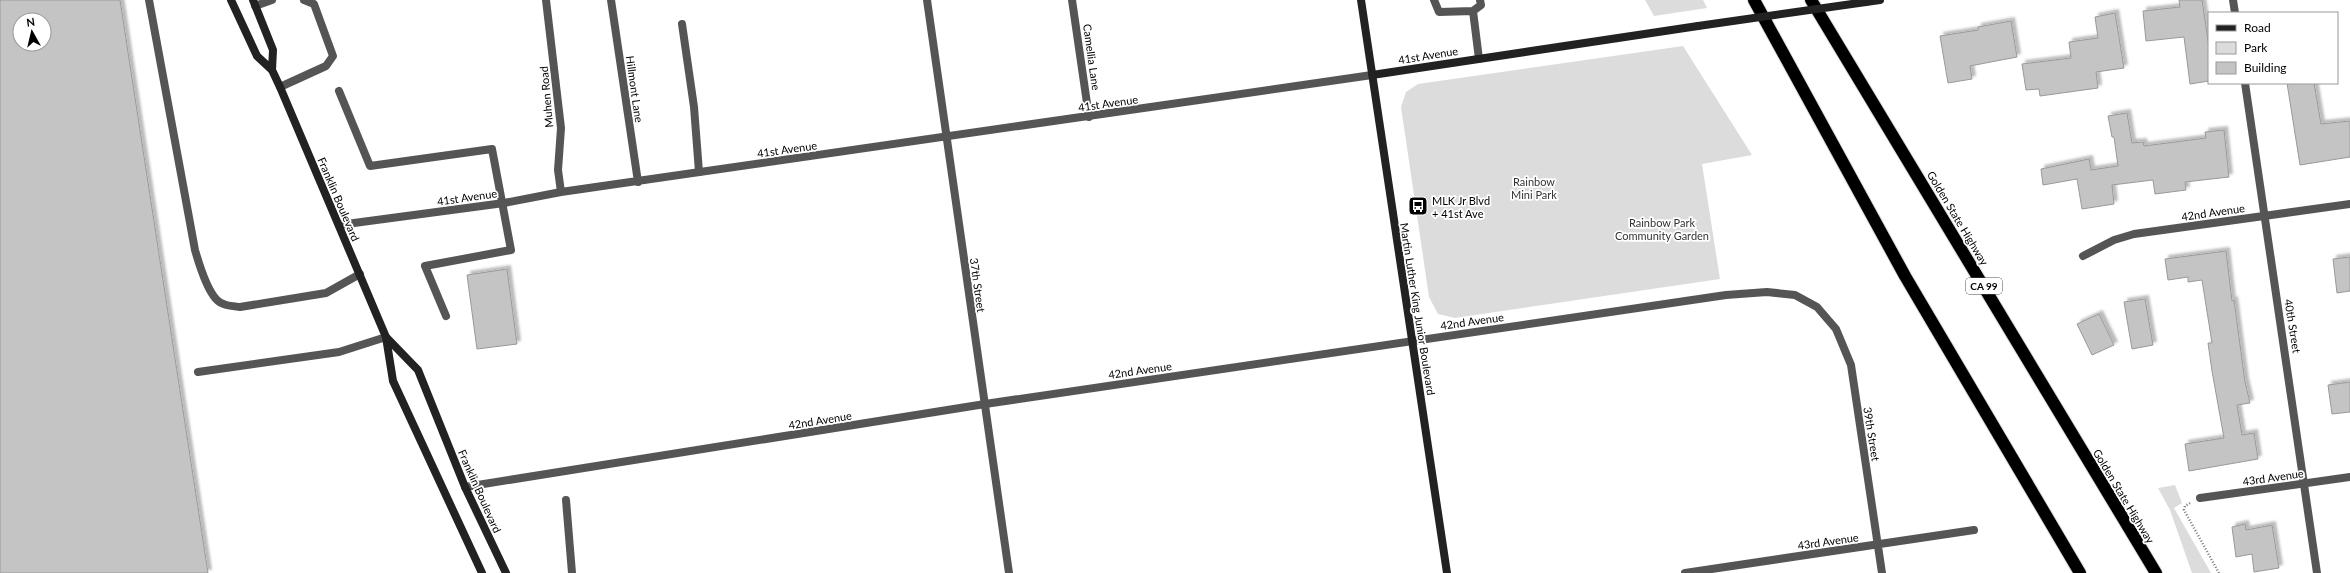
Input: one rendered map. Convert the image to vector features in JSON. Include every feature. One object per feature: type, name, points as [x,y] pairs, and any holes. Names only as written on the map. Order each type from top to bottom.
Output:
[{"type":"highway","points":[[1754,0],[1904,276],[2080,573]]},
{"type":"highway","name":"Golden State Highway","points":[[1811,0],[2156,573]]},
{"type":"highway","points":[[2057,533],[2073,573]]},
{"type":"street","points":[[149,0],[195,250],[199,267],[216,300],[228,306],[240,307],[326,293],[360,274]]},
{"type":"street","name":"Franklin Boulevard","points":[[232,0],[257,56],[272,70],[280,87],[386,336],[393,381],[482,573]]},
{"type":"street","points":[[254,3],[272,0]]},
{"type":"street","points":[[280,87],[326,66],[333,56],[314,4],[304,0]]},
{"type":"street","name":"Muhen Road","points":[[546,0],[561,128],[558,170],[561,192]]},
{"type":"street","name":"Hillmont Lane","points":[[611,0],[638,182]]},
{"type":"street","name":"37th Street","points":[[926,0],[1009,573]]},
{"type":"street","name":"Camellia Lane","points":[[1072,0],[1089,117]]},
{"type":"street","name":"Martin Luther King Junior Boulevard","points":[[1361,0],[1447,573]]},
{"type":"street","points":[[1434,0],[1439,12],[1473,11],[1481,4],[1480,0]]},
{"type":"street","name":"41st Avenue","points":[[339,225],[504,203],[561,192],[945,138],[1880,0]]},
{"type":"street","points":[[2233,0],[2235,12]]},
{"type":"street","name":"Franklin Boulevard","points":[[254,3],[273,50],[272,70]]},
{"type":"street","points":[[1473,11],[1479,59]]},
{"type":"street","points":[[682,24],[694,107],[699,172]]},
{"type":"street","name":"40th Street","points":[[2245,84],[2318,573]]},
{"type":"street","points":[[339,91],[370,166],[492,149],[504,203],[511,250],[425,266],[446,316]]},
{"type":"street","name":"42nd Avenue","points":[[2083,256],[2114,240],[2134,234],[2350,204]]},
{"type":"street","name":"42nd Avenue","points":[[464,487],[985,404],[1726,295],[1767,292],[1795,295],[1817,308]]},
{"type":"street","name":"39th Street","points":[[1817,308],[1836,330],[1851,365],[1882,573]]},
{"type":"street","points":[[198,372],[339,352],[386,336]]},
{"type":"street","name":"Franklin Boulevard","points":[[386,336],[418,370],[464,487],[506,573]]},
{"type":"street","name":"43rd Avenue","points":[[2196,500],[2350,477]]},
{"type":"street","points":[[566,500],[572,573]]},
{"type":"street","name":"43rd Avenue","points":[[1685,573],[1974,530]]},
{"type":"path","points":[[2196,500],[2185,506],[2184,510],[2219,573]]},
{"type":"green space","points":[[1645,0],[1703,0],[1707,8],[1654,16]]},
{"type":"green space","name":"Rainbow Mini Park","points":[[1683,46],[1752,155],[1702,164],[1720,279],[1455,318],[1438,314],[1429,297],[1401,107],[1406,92],[1418,84]]},
{"type":"green space","points":[[2175,485],[2182,503],[2174,508],[2211,573],[2192,573],[2170,510],[2158,488]]},
{"type":"building","points":[[0,0],[120,0],[208,573],[0,573]]},
{"type":"building","points":[[2179,0],[2202,0],[2208,40],[2208,81],[2190,84],[2184,37],[2146,41],[2143,11],[2180,7]]},
{"type":"building","points":[[2115,13],[2124,68],[2096,72],[2098,88],[2040,96],[2039,89],[2026,90],[2022,64],[2071,58],[2069,42],[2098,38],[2095,17]]},
{"type":"building","points":[[2011,21],[2017,57],[1970,66],[1972,79],[1948,83],[1940,36],[1978,30],[1978,27]]},
{"type":"building","points":[[2287,84],[2314,84],[2321,124],[2350,121],[2350,157],[2300,165]]},
{"type":"building","points":[[2127,113],[2132,143],[2143,142],[2144,146],[2206,138],[2205,132],[2224,130],[2229,177],[2185,182],[2186,190],[2155,194],[2153,180],[2112,185],[2114,204],[2082,209],[2077,179],[2043,185],[2041,169],[2089,159],[2091,170],[2118,166],[2114,137],[2112,137],[2108,116]]},
{"type":"building","points":[[2226,251],[2232,301],[2234,300],[2245,382],[2250,403],[2237,405],[2242,435],[2254,433],[2258,459],[2189,471],[2185,444],[2224,438],[2208,343],[2212,343],[2202,280],[2188,282],[2188,277],[2168,280],[2165,259]]},
{"type":"building","points":[[2350,257],[2350,291],[2337,293],[2333,259]]},
{"type":"building","points":[[507,269],[517,344],[477,349],[467,275]]},
{"type":"building","points":[[2145,299],[2153,345],[2132,349],[2124,302]]},
{"type":"building","points":[[2099,314],[2114,345],[2092,355],[2077,324]]},
{"type":"building","points":[[2350,382],[2350,412],[2332,414],[2328,385]]},
{"type":"building","points":[[2245,524],[2246,530],[2272,525],[2279,568],[2254,572],[2252,554],[2236,557],[2232,527]]},
{"type":"place","name":"MLK Jr Blvd + 41st Ave","points":[[1418,206]]},
{"type":"park label","name":"Rainbow Park Community Garden","points":[[1662,228]]}]
